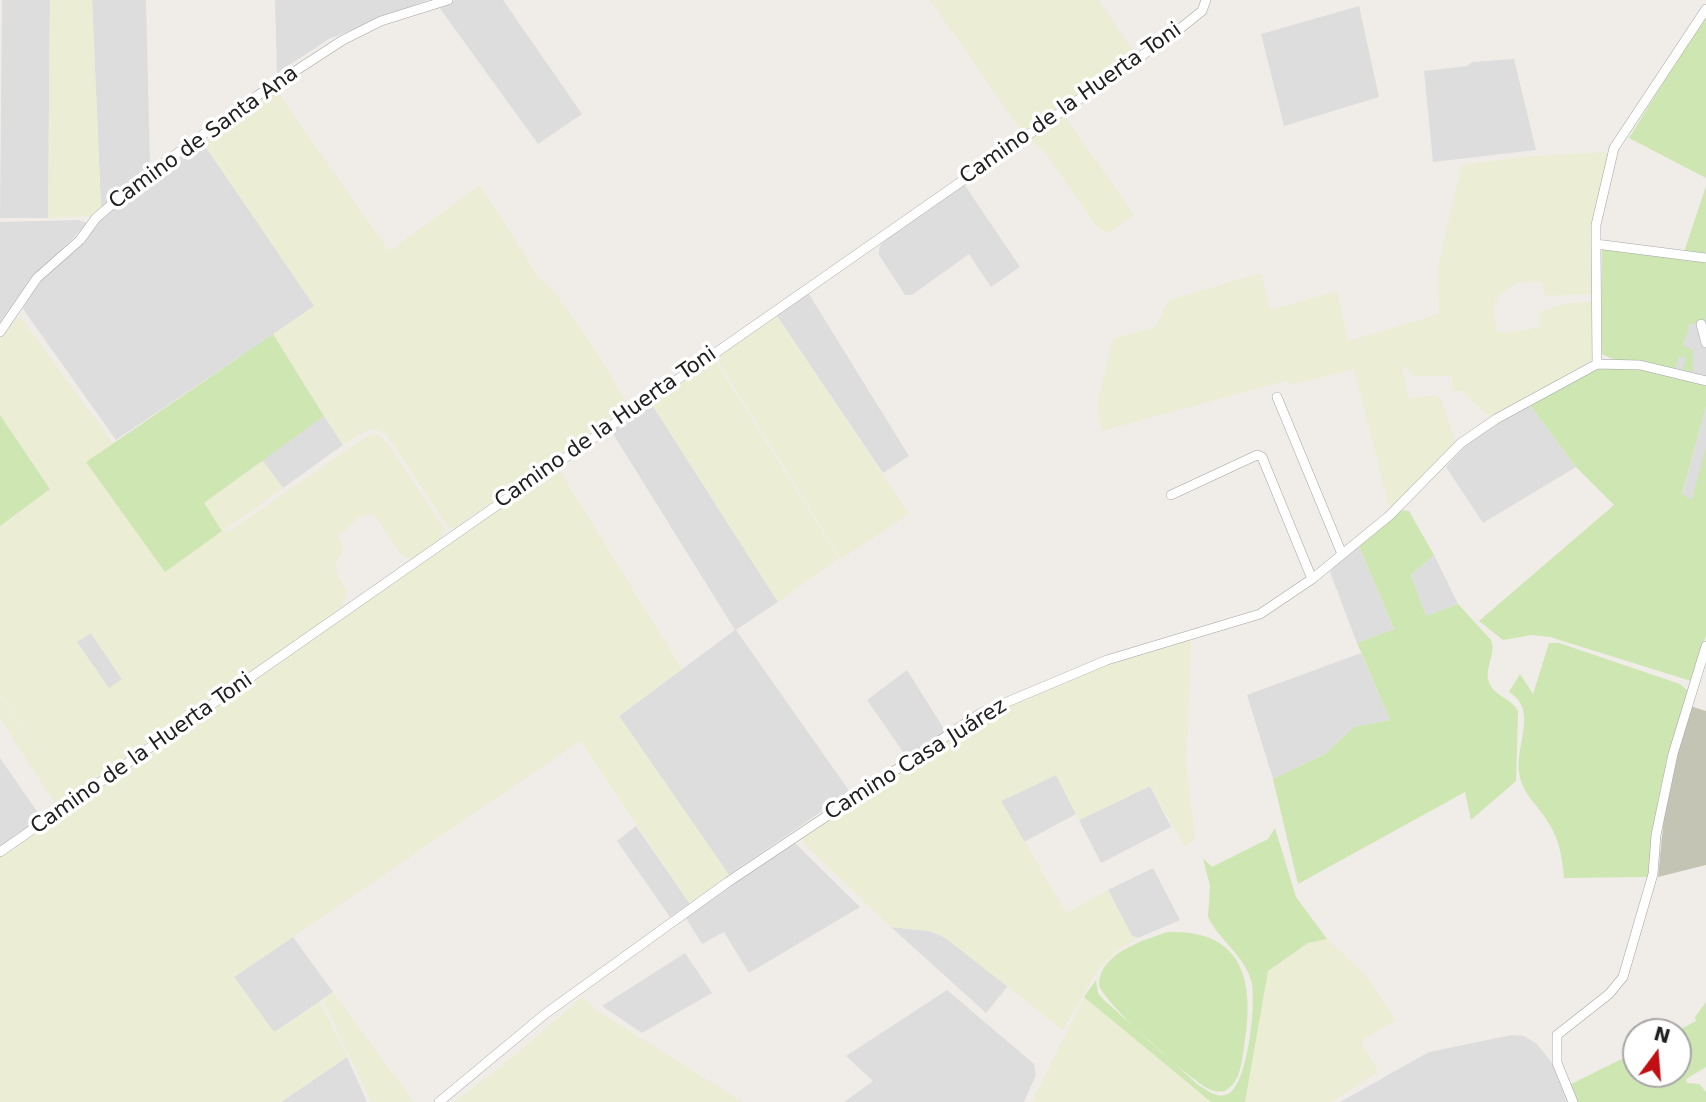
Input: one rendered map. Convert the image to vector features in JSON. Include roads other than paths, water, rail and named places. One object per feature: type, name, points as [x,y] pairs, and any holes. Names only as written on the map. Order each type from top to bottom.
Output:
[{"type":"street","name":"Camino de Santa Ana","points":[[0,332],[37,278],[80,240],[96,218],[138,182],[249,101],[343,40],[381,21],[448,0]]},
{"type":"street","name":"Camino de la Huerta Toni","points":[[0,852],[1167,38],[1202,11],[1206,0]]},
{"type":"street","points":[[1706,9],[1614,148],[1598,213],[1595,244],[1597,363],[1640,365],[1706,381]]},
{"type":"street","points":[[1595,244],[1706,258]]},
{"type":"street","points":[[1701,324],[1706,343]]},
{"type":"street","name":"Camino Casa Juárez","points":[[439,1102],[545,1014],[728,882],[981,713],[1107,660],[1260,614],[1312,579],[1389,516],[1461,443],[1496,419],[1597,363]]},
{"type":"street","points":[[1277,397],[1342,554]]},
{"type":"street","points":[[1171,495],[1257,455],[1262,457],[1312,579]]},
{"type":"street","points":[[1573,1102],[1557,1062],[1557,1035],[1609,994],[1623,977],[1653,874],[1656,835],[1672,754],[1706,646]]}]
